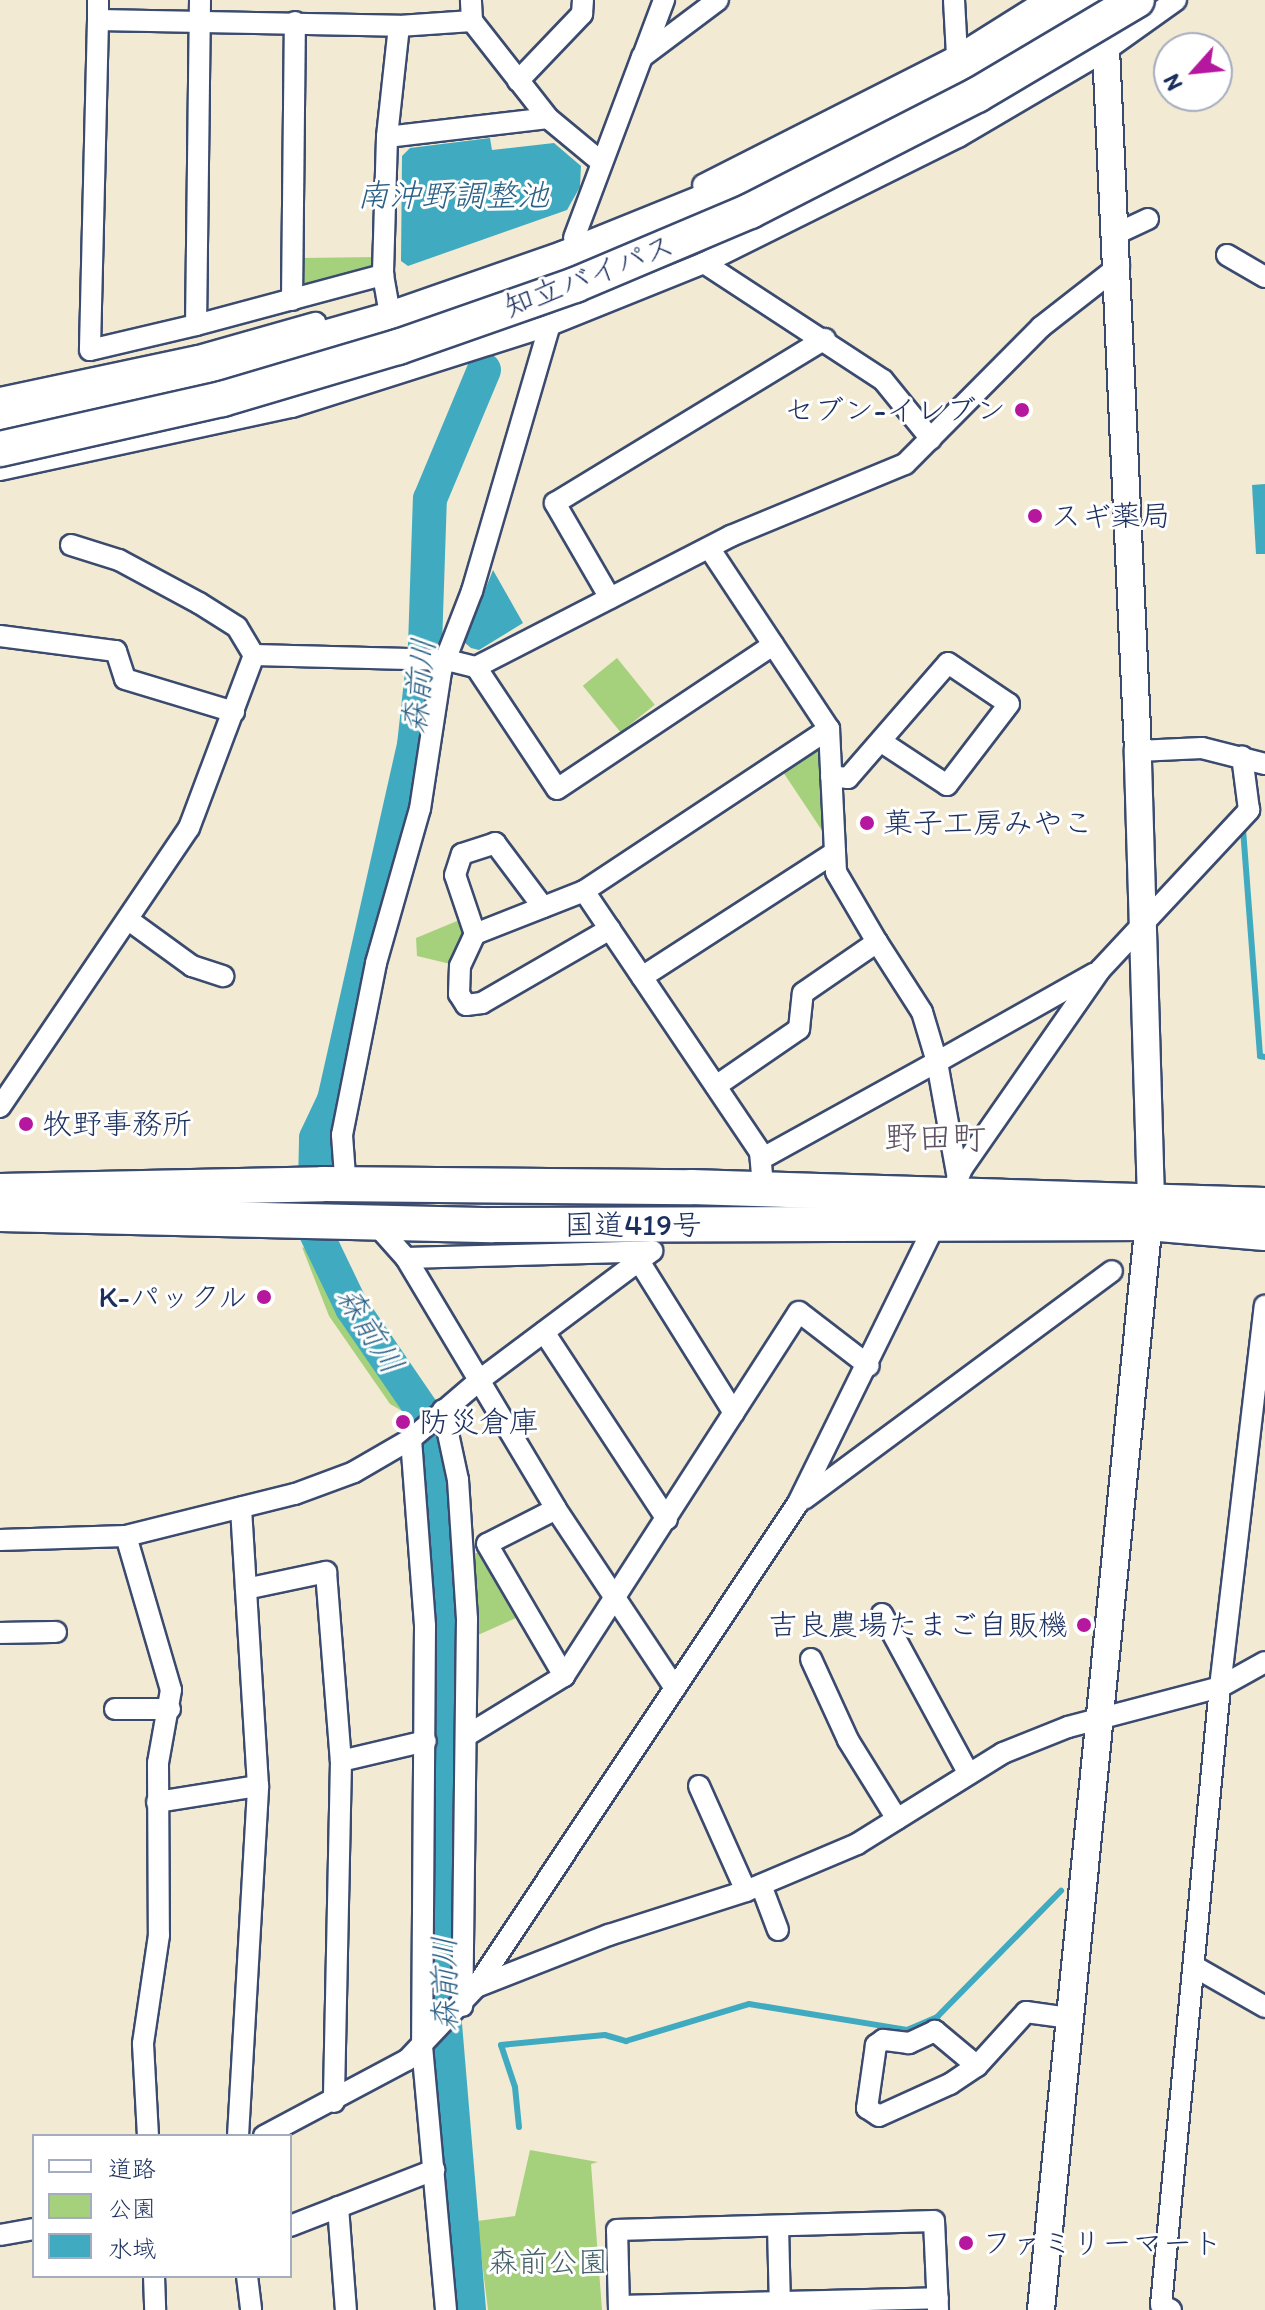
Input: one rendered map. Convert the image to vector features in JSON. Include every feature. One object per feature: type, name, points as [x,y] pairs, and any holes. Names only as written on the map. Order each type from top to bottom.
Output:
[{"type":"highway","name":"知立バイパス","points":[[0,419],[231,365],[388,320],[566,258],[734,190],[960,79],[1079,0]]},
{"type":"highway","name":"知立バイパス","points":[[0,449],[222,399],[398,347],[575,285],[750,211],[977,95],[1137,0]]},
{"type":"highway","name":"国道419号","points":[[0,1191],[762,1174],[947,1200],[1150,1212],[1265,1205]]},
{"type":"highway","name":"国道419号","points":[[0,1214],[371,1219],[493,1225],[947,1200]]},
{"type":"highway","name":"国道419号","points":[[1150,1212],[1265,1233]]},
{"type":"street","points":[[196,325],[200,0]]},
{"type":"street","points":[[471,0],[472,21],[518,81],[548,118],[600,161]]},
{"type":"street","points":[[518,81],[582,14],[583,0]]},
{"type":"street","points":[[574,238],[600,161],[664,0]]},
{"type":"street","points":[[642,57],[718,0]]},
{"type":"street","points":[[954,0],[957,56]]},
{"type":"street","points":[[0,398],[198,356],[388,303],[574,238],[717,180],[957,56],[1046,0]]},
{"type":"street","points":[[1041,2310],[1150,1212],[1138,751],[1118,233],[1104,0]]},
{"type":"street","points":[[0,470],[292,407],[550,325],[704,263],[958,137],[1106,50],[1176,0]]},
{"type":"street","points":[[383,275],[90,350],[98,10],[200,22],[399,26],[472,21]]},
{"type":"street","points":[[292,300],[295,22]]},
{"type":"street","points":[[388,303],[383,275],[387,137],[399,26]]},
{"type":"street","points":[[387,137],[548,118]]},
{"type":"street","points":[[1118,233],[1148,219]]},
{"type":"street","points":[[1227,255],[1265,277]]},
{"type":"street","points":[[704,263],[825,339],[883,380],[931,439]]},
{"type":"street","points":[[254,655],[442,660],[476,667],[709,548],[905,464],[1041,327],[1119,266]]},
{"type":"street","points":[[320,1182],[342,1135],[376,963],[420,809],[442,660],[550,325]]},
{"type":"street","points":[[610,598],[555,503],[825,339]]},
{"type":"street","points":[[71,545],[119,560],[199,603],[237,627],[254,655]]},
{"type":"street","points":[[709,548],[829,729],[836,872],[922,1012],[937,1062],[947,1200]]},
{"type":"street","points":[[0,636],[116,651],[125,679],[234,712]]},
{"type":"street","points":[[476,667],[557,789],[773,645]]},
{"type":"street","points":[[0,1107],[130,921],[189,828],[254,655]]},
{"type":"street","points":[[831,776],[848,778],[883,743],[948,663],[1009,704],[947,785],[883,743]]},
{"type":"street","points":[[610,929],[482,1003],[466,1005],[459,994],[460,966],[475,934],[584,891],[829,729]]},
{"type":"street","points":[[1138,751],[1202,748],[1265,764]]},
{"type":"street","points":[[268,2134],[334,2102],[407,2060],[462,2006],[476,1987],[798,1503],[869,1366],[947,1200],[1100,970],[1144,927],[1249,810],[1242,756]]},
{"type":"street","points":[[475,934],[455,875],[462,854],[495,843],[543,907]]},
{"type":"street","points":[[642,977],[835,852]]},
{"type":"street","points":[[584,891],[716,1086],[762,1174],[937,1062],[1100,970]]},
{"type":"street","points":[[130,921],[192,966],[223,976]]},
{"type":"street","points":[[716,1086],[799,1029],[803,993],[877,942]]},
{"type":"street","points":[[371,1219],[406,1258],[556,1509],[675,1688]]},
{"type":"street","points":[[0,1540],[126,1536],[241,1508],[354,1472],[411,1439],[481,1379],[652,1251],[406,1258]]},
{"type":"street","points":[[639,1261],[734,1413]]},
{"type":"street","points":[[798,1503],[1112,1271]]},
{"type":"street","points":[[1171,2310],[1161,2305],[1220,1687],[1256,1457],[1265,1306]]},
{"type":"street","points":[[466,1736],[564,1676],[799,1312],[869,1366]]},
{"type":"street","points":[[544,1332],[667,1519]]},
{"type":"street","points":[[443,1410],[458,1480],[467,1619],[462,2006]]},
{"type":"street","points":[[411,1439],[425,1626],[422,2046],[446,2310]]},
{"type":"street","points":[[238,2134],[258,1786],[241,1508]]},
{"type":"street","points":[[556,1509],[487,1544],[564,1676]]},
{"type":"street","points":[[126,1536],[171,1690],[158,1763],[159,1935],[143,2044],[148,2134]]},
{"type":"street","points":[[246,1589],[326,1572],[341,1761],[334,2102]]},
{"type":"street","points":[[882,1614],[969,1774]]},
{"type":"street","points":[[0,1633],[56,1632]]},
{"type":"street","points":[[811,1659],[848,1740],[897,1819]]},
{"type":"street","points":[[476,1987],[609,1935],[754,1888],[857,1844],[1003,1753],[1100,1720],[1220,1687],[1265,1662]]},
{"type":"street","points":[[115,1709],[170,1709]]},
{"type":"street","points":[[341,1761],[426,1741]]},
{"type":"street","points":[[157,1802],[258,1786]]},
{"type":"street","points":[[699,1786],[778,1930]]},
{"type":"street","points":[[1195,1967],[1265,2007]]},
{"type":"street","points":[[977,2066],[935,2031],[909,2043],[883,2040],[876,2045],[867,2108],[879,2116],[977,2066],[1026,2012],[1069,2018]]},
{"type":"street","points":[[292,2225],[434,2170]]},
{"type":"street","points":[[338,2207],[346,2310]]},
{"type":"street","points":[[934,2221],[938,2304],[619,2308],[617,2230],[778,2226],[934,2221]]},
{"type":"street","points":[[778,2226],[780,2306]]},
{"type":"street","points":[[0,2235],[32,2229]]},
{"type":"street","points":[[154,2278],[155,2310]]},
{"type":"street","points":[[247,2278],[251,2310]]},
{"type":"green space","points":[[378,257],[378,269],[301,290],[301,258]]},
{"type":"green space","points":[[617,658],[655,705],[621,732],[583,686]]},
{"type":"green space","points":[[815,738],[823,746],[827,838],[777,763]]},
{"type":"green space","points":[[469,916],[463,967],[417,956],[416,938]]},
{"type":"green space","points":[[302,1247],[319,1255],[350,1310],[413,1402],[409,1415],[390,1404],[329,1316]]},
{"type":"green space","points":[[465,1553],[478,1553],[516,1618],[469,1639]]},
{"type":"green space","name":"森前公園","points":[[530,2150],[598,2162],[591,2164],[602,2310],[488,2310],[477,2221],[515,2216]]},
{"type":"water","name":"南沖野調整池","points":[[490,138],[492,150],[554,143],[581,166],[580,187],[567,210],[408,266],[401,261],[402,156],[410,148]]},
{"type":"water","points":[[1265,484],[1265,554],[1256,554],[1252,485]]},
{"type":"water","points":[[493,570],[523,623],[479,650],[464,642]]},
{"type":"waterway","name":"森前川","points":[[469,2310],[443,2000],[447,1621],[436,1447],[426,1416],[352,1308],[314,1229],[316,1138],[334,1100],[414,745],[425,646],[430,499],[484,370]]},
{"type":"waterway","points":[[1243,829],[1260,1056],[1265,1057]]},
{"type":"waterway","points":[[519,2127],[515,2087],[501,2045],[605,2035],[626,2041],[749,2004],[907,2030],[937,2017],[1061,1891]]},
{"type":"place","name":"セブン-イレブン","points":[[1022,410]]},
{"type":"place","name":"スギ薬局","points":[[1035,516]]},
{"type":"place","name":"菓子工房みやこ","points":[[867,823]]},
{"type":"place","name":"牧野事務所","points":[[26,1124]]},
{"type":"place","name":"K-パックル","points":[[264,1297]]},
{"type":"place","name":"防災倉庫","points":[[403,1422]]},
{"type":"place","name":"吉良農場たまご自販機","points":[[1084,1625]]},
{"type":"place","name":"ファミリーマート","points":[[966,2243]]},
{"type":"district","name":"野田町","points":[[935,1138]]}]
